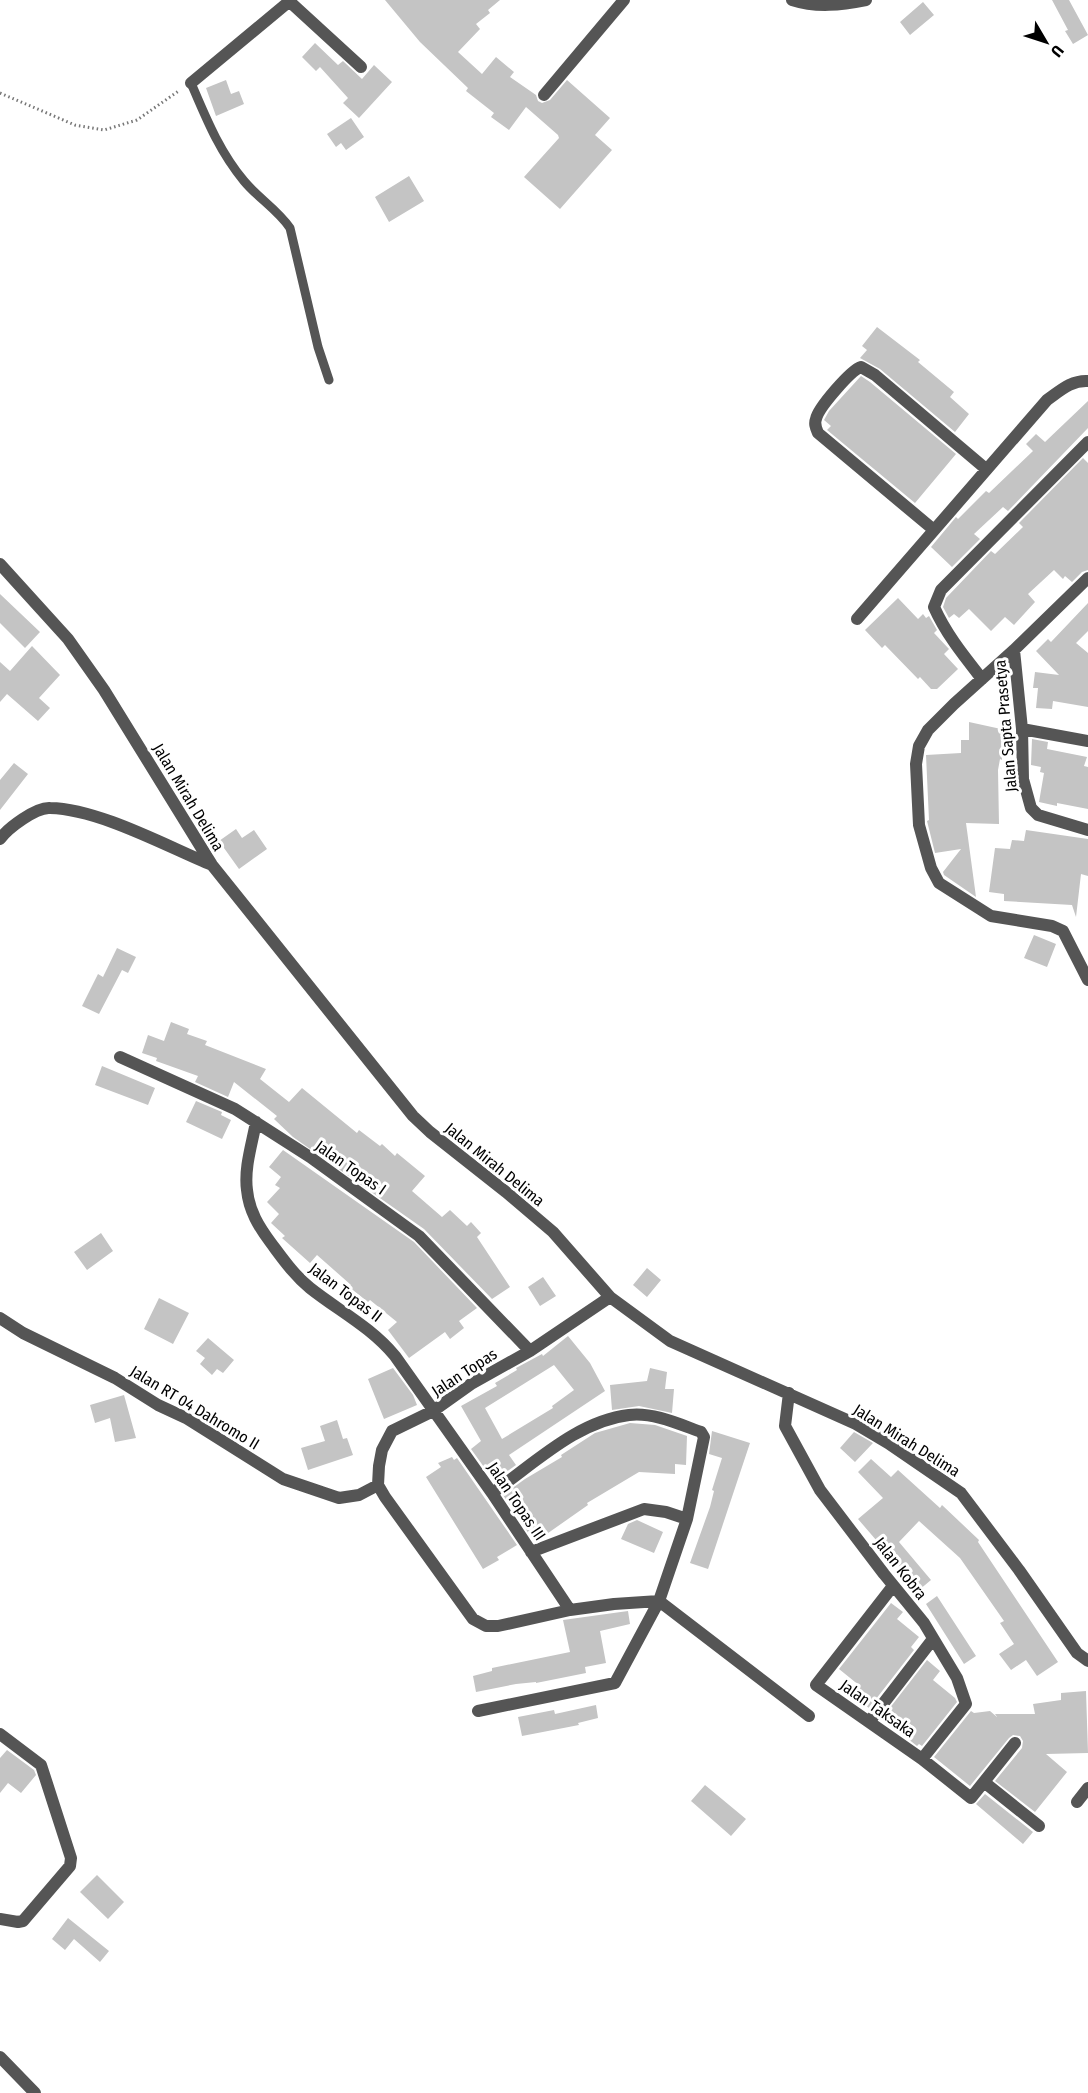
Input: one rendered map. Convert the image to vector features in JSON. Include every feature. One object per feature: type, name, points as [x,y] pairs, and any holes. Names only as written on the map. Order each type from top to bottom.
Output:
[{"type":"street","points":[[544,95],[624,0]]},
{"type":"street","points":[[792,0],[818,5],[841,5],[866,0]]},
{"type":"street","points":[[191,82],[290,1],[360,67]]},
{"type":"street","points":[[934,530],[818,433],[815,422],[818,413],[851,373],[861,367],[875,375],[986,469]]},
{"type":"street","points":[[857,619],[1047,400],[1068,385],[1088,381]]},
{"type":"street","points":[[982,679],[942,624],[934,607],[936,598],[941,590],[1088,442]]},
{"type":"street","name":"Jalan Mirah Delima","points":[[0,564],[68,639],[104,690],[212,866],[413,1116],[553,1232],[610,1297],[669,1341],[789,1393],[872,1434],[961,1493],[1071,1644],[1086,1660]]},
{"type":"street","points":[[1088,578],[928,730],[919,746],[916,764],[919,825],[934,876],[939,883],[991,916],[1052,926],[1063,931],[1088,980]]},
{"type":"street","name":"Jalan Sapta Prasetya","points":[[1014,650],[1022,729],[1023,779],[1031,808],[1038,815],[1088,830]]},
{"type":"street","points":[[1022,729],[1088,741]]},
{"type":"street","points":[[0,839],[24,818],[48,807],[95,815],[212,866]]},
{"type":"street","name":"Jalan Topas I","points":[[120,1057],[235,1109],[310,1158],[419,1236],[530,1351]]},
{"type":"street","name":"Jalan Topas II","points":[[256,1122],[248,1162],[247,1188],[250,1207],[258,1227],[293,1272],[382,1341],[433,1411]]},
{"type":"street","name":"Jalan Topas","points":[[378,1485],[382,1450],[392,1431],[433,1411],[471,1384],[530,1351],[610,1297]]},
{"type":"street","name":"Jalan RT 04 Dahromo II","points":[[0,1318],[23,1333],[115,1378],[158,1405],[186,1418],[283,1479],[339,1498],[359,1496],[378,1485]]},
{"type":"street","name":"Jalan Kobra","points":[[789,1393],[784,1426],[820,1490],[924,1623],[957,1678],[966,1704],[922,1759]]},
{"type":"street","name":"Jalan Topas III","points":[[433,1411],[492,1492],[570,1610]]},
{"type":"street","points":[[478,1711],[615,1683],[659,1601],[687,1519],[704,1437],[701,1432],[662,1418],[630,1415],[582,1431],[492,1492]]},
{"type":"street","points":[[378,1485],[473,1619],[479,1623],[498,1626],[570,1610],[659,1601],[808,1716]]},
{"type":"street","points":[[531,1552],[644,1509],[666,1512],[687,1519]]},
{"type":"street","name":"Jalan Taksaka","points":[[893,1586],[816,1685],[922,1759],[970,1798],[984,1782]]},
{"type":"street","points":[[869,1722],[933,1639]]},
{"type":"street","points":[[0,1734],[41,1764],[71,1858],[70,1866],[23,1921],[0,1918]]},
{"type":"street","points":[[1015,1743],[984,1782],[1039,1826]]},
{"type":"street","points":[[1077,1802],[1088,1788]]},
{"type":"street","points":[[0,2057],[35,2093]]},
{"type":"lane","points":[[191,82],[210,128],[225,156],[246,183],[290,228],[318,347],[329,380]]},
{"type":"path","points":[[0,93],[75,125],[104,130],[137,120],[191,82]]},
{"type":"building","points":[[385,0],[500,0],[488,10],[490,13],[476,24],[480,29],[458,52],[482,74],[496,57],[514,72],[510,77],[536,95],[538,101],[542,103],[550,100],[567,80],[610,118],[595,135],[612,150],[560,209],[524,177],[559,138],[558,135],[526,107],[509,130],[491,117],[494,113],[466,91],[468,88],[420,42]]},
{"type":"building","points":[[1052,0],[1069,0],[1088,35],[1073,44]]},
{"type":"building","points":[[923,2],[934,15],[910,35],[900,22]]},
{"type":"building","points":[[315,43],[338,65],[343,61],[362,79],[374,65],[392,82],[359,118],[343,103],[348,98],[320,67],[316,71],[302,57]]},
{"type":"building","points":[[226,80],[231,94],[239,91],[244,104],[216,116],[206,88]]},
{"type":"building","points":[[351,118],[364,137],[346,150],[341,143],[336,147],[327,134]]},
{"type":"building","points":[[409,176],[424,201],[389,222],[375,197]]},
{"type":"building","points":[[877,327],[920,360],[918,362],[954,392],[950,397],[969,414],[955,432],[880,369],[860,358],[867,350],[862,346]]},
{"type":"building","points":[[861,376],[956,454],[915,503],[827,430],[831,426],[824,420],[829,411]]},
{"type":"building","points":[[1088,401],[1088,428],[1008,511],[1003,507],[974,534],[980,539],[952,567],[931,547],[956,517],[958,519],[986,491],[989,493],[1033,451],[1026,444],[1036,434],[1045,442]]},
{"type":"building","points":[[1083,458],[1088,463],[1088,570],[1082,572],[1072,582],[1065,576],[1063,579],[1054,570],[1028,594],[1035,602],[1014,625],[1005,617],[991,631],[969,609],[959,618],[954,614],[949,618],[943,607],[946,598],[991,551],[995,554],[1023,527],[1019,523]]},
{"type":"building","points":[[0,594],[40,632],[25,648],[0,623]]},
{"type":"building","points":[[898,598],[918,619],[923,614],[926,618],[929,616],[937,630],[934,633],[949,649],[944,654],[958,669],[937,689],[931,689],[920,677],[918,679],[885,645],[882,648],[865,630]]},
{"type":"building","points":[[1088,603],[1088,631],[1076,643],[1088,653],[1088,707],[1053,701],[1052,709],[1036,708],[1038,688],[1033,688],[1035,672],[1059,675],[1036,651],[1048,639],[1051,642]]},
{"type":"building","points":[[32,646],[60,675],[39,698],[50,708],[38,721],[7,694],[0,702],[0,662],[10,671]]},
{"type":"building","points":[[969,722],[1001,729],[1002,760],[1000,759],[998,770],[999,824],[966,823],[976,897],[944,875],[943,872],[961,849],[935,853],[927,821],[929,820],[926,755],[961,753],[961,740],[969,740]]},
{"type":"building","points":[[1032,739],[1048,742],[1047,749],[1087,757],[1084,766],[1088,767],[1088,809],[1039,802],[1044,773],[1040,772],[1041,767],[1031,765]]},
{"type":"building","points":[[14,763],[28,774],[0,810],[0,780]]},
{"type":"building","points":[[236,829],[242,838],[254,830],[267,849],[239,869],[219,841]]},
{"type":"building","points":[[1026,830],[1088,839],[1088,876],[1081,874],[1076,917],[1072,905],[1004,901],[1004,894],[989,892],[995,848],[1010,849],[1012,840],[1024,841]]},
{"type":"building","points":[[1034,935],[1056,944],[1047,967],[1024,958]]},
{"type":"building","points":[[117,948],[136,957],[128,973],[122,970],[99,1014],[82,1006],[98,974],[103,977]]},
{"type":"building","points":[[171,1022],[189,1029],[187,1034],[207,1041],[205,1045],[266,1069],[260,1079],[289,1102],[302,1088],[357,1133],[359,1130],[380,1146],[382,1144],[395,1156],[397,1153],[425,1176],[412,1191],[442,1217],[450,1210],[467,1226],[471,1222],[481,1233],[477,1237],[510,1287],[492,1299],[424,1229],[293,1137],[274,1119],[277,1116],[234,1082],[228,1097],[195,1082],[198,1076],[156,1061],[157,1058],[142,1053],[148,1035],[164,1041]]},
{"type":"building","points":[[102,1066],[155,1088],[148,1105],[95,1085]]},
{"type":"building","points":[[196,1101],[222,1112],[221,1115],[231,1120],[222,1139],[186,1122]]},
{"type":"building","points":[[283,1150],[414,1242],[477,1308],[459,1321],[464,1328],[450,1339],[445,1332],[409,1358],[388,1330],[397,1322],[370,1300],[368,1302],[349,1287],[351,1285],[317,1255],[310,1263],[282,1238],[285,1236],[271,1223],[279,1214],[267,1202],[280,1188],[275,1185],[281,1177],[269,1167]]},
{"type":"building","points":[[101,1233],[113,1251],[87,1270],[74,1252]]},
{"type":"building","points":[[647,1268],[661,1280],[647,1297],[633,1285]]},
{"type":"building","points":[[543,1277],[556,1296],[540,1306],[528,1287]]},
{"type":"building","points":[[159,1298],[189,1313],[173,1344],[144,1329]]},
{"type":"building","points":[[568,1336],[590,1363],[605,1391],[509,1455],[516,1465],[494,1481],[471,1449],[481,1441],[461,1406],[497,1386],[495,1383],[517,1370],[516,1368],[542,1354],[543,1356]],"holes":[[[554,1365],[574,1390],[552,1406],[553,1408],[502,1439],[485,1408]]]},
{"type":"building","points":[[208,1338],[234,1360],[223,1373],[217,1369],[212,1375],[200,1364],[205,1358],[196,1351]]},
{"type":"building","points":[[393,1368],[413,1395],[417,1405],[384,1419],[368,1379]]},
{"type":"building","points":[[650,1368],[667,1372],[665,1389],[674,1389],[672,1413],[639,1406],[612,1410],[610,1385],[647,1381]]},
{"type":"building","points":[[124,1395],[136,1438],[115,1442],[110,1418],[95,1423],[90,1405]]},
{"type":"building","points":[[337,1420],[343,1439],[347,1438],[353,1455],[308,1470],[301,1448],[325,1441],[320,1426]]},
{"type":"building","points":[[630,1423],[655,1425],[687,1436],[686,1465],[675,1464],[675,1474],[639,1472],[587,1503],[588,1505],[541,1538],[538,1532],[531,1537],[503,1495],[595,1433]]},
{"type":"building","points":[[712,1431],[750,1443],[708,1569],[690,1563],[710,1507],[714,1491],[712,1490],[722,1458],[709,1454]]},
{"type":"building","points":[[854,1432],[873,1443],[855,1462],[840,1448]]},
{"type":"building","points":[[452,1457],[454,1460],[457,1458],[517,1545],[497,1557],[499,1560],[483,1569],[426,1477],[441,1467],[438,1463]]},
{"type":"building","points":[[871,1459],[891,1477],[898,1470],[940,1508],[942,1505],[979,1540],[978,1542],[1058,1662],[1037,1676],[1026,1660],[1011,1670],[999,1654],[1014,1644],[1000,1623],[1004,1621],[960,1558],[919,1521],[899,1542],[931,1580],[919,1590],[858,1519],[883,1498],[858,1472]]},
{"type":"building","points":[[637,1520],[663,1532],[654,1553],[621,1539],[628,1524]]},
{"type":"building","points":[[937,1596],[976,1656],[964,1664],[926,1604]]},
{"type":"building","points":[[891,1603],[903,1612],[897,1619],[919,1637],[911,1647],[914,1650],[869,1708],[852,1696],[860,1686],[839,1669]]},
{"type":"building","points":[[628,1611],[630,1624],[600,1631],[606,1663],[585,1667],[586,1673],[476,1692],[473,1676],[492,1671],[492,1668],[570,1652],[563,1620]]},
{"type":"building","points":[[927,1660],[940,1671],[933,1680],[957,1702],[922,1746],[919,1744],[917,1746],[882,1718]]},
{"type":"building","points":[[1086,1691],[1088,1753],[1046,1754],[1067,1772],[1035,1812],[995,1781],[1022,1748],[1023,1741],[1020,1736],[1013,1735],[1009,1738],[970,1786],[934,1757],[971,1711],[974,1713],[990,1711],[997,1717],[995,1714],[1035,1714],[1033,1704],[1061,1700],[1061,1693]]},
{"type":"building","points":[[596,1705],[598,1718],[578,1723],[579,1725],[522,1736],[518,1717],[554,1710],[555,1714]]},
{"type":"building","points":[[7,1750],[34,1770],[36,1775],[21,1793],[8,1783],[0,1793],[0,1758]]},
{"type":"building","points":[[705,1785],[746,1819],[731,1836],[691,1801]]},
{"type":"building","points":[[985,1794],[1033,1832],[1023,1844],[976,1804]]},
{"type":"building","points":[[97,1875],[124,1902],[108,1919],[80,1892]]},
{"type":"building","points":[[68,1918],[109,1951],[100,1962],[74,1939],[65,1950],[52,1939]]}]
